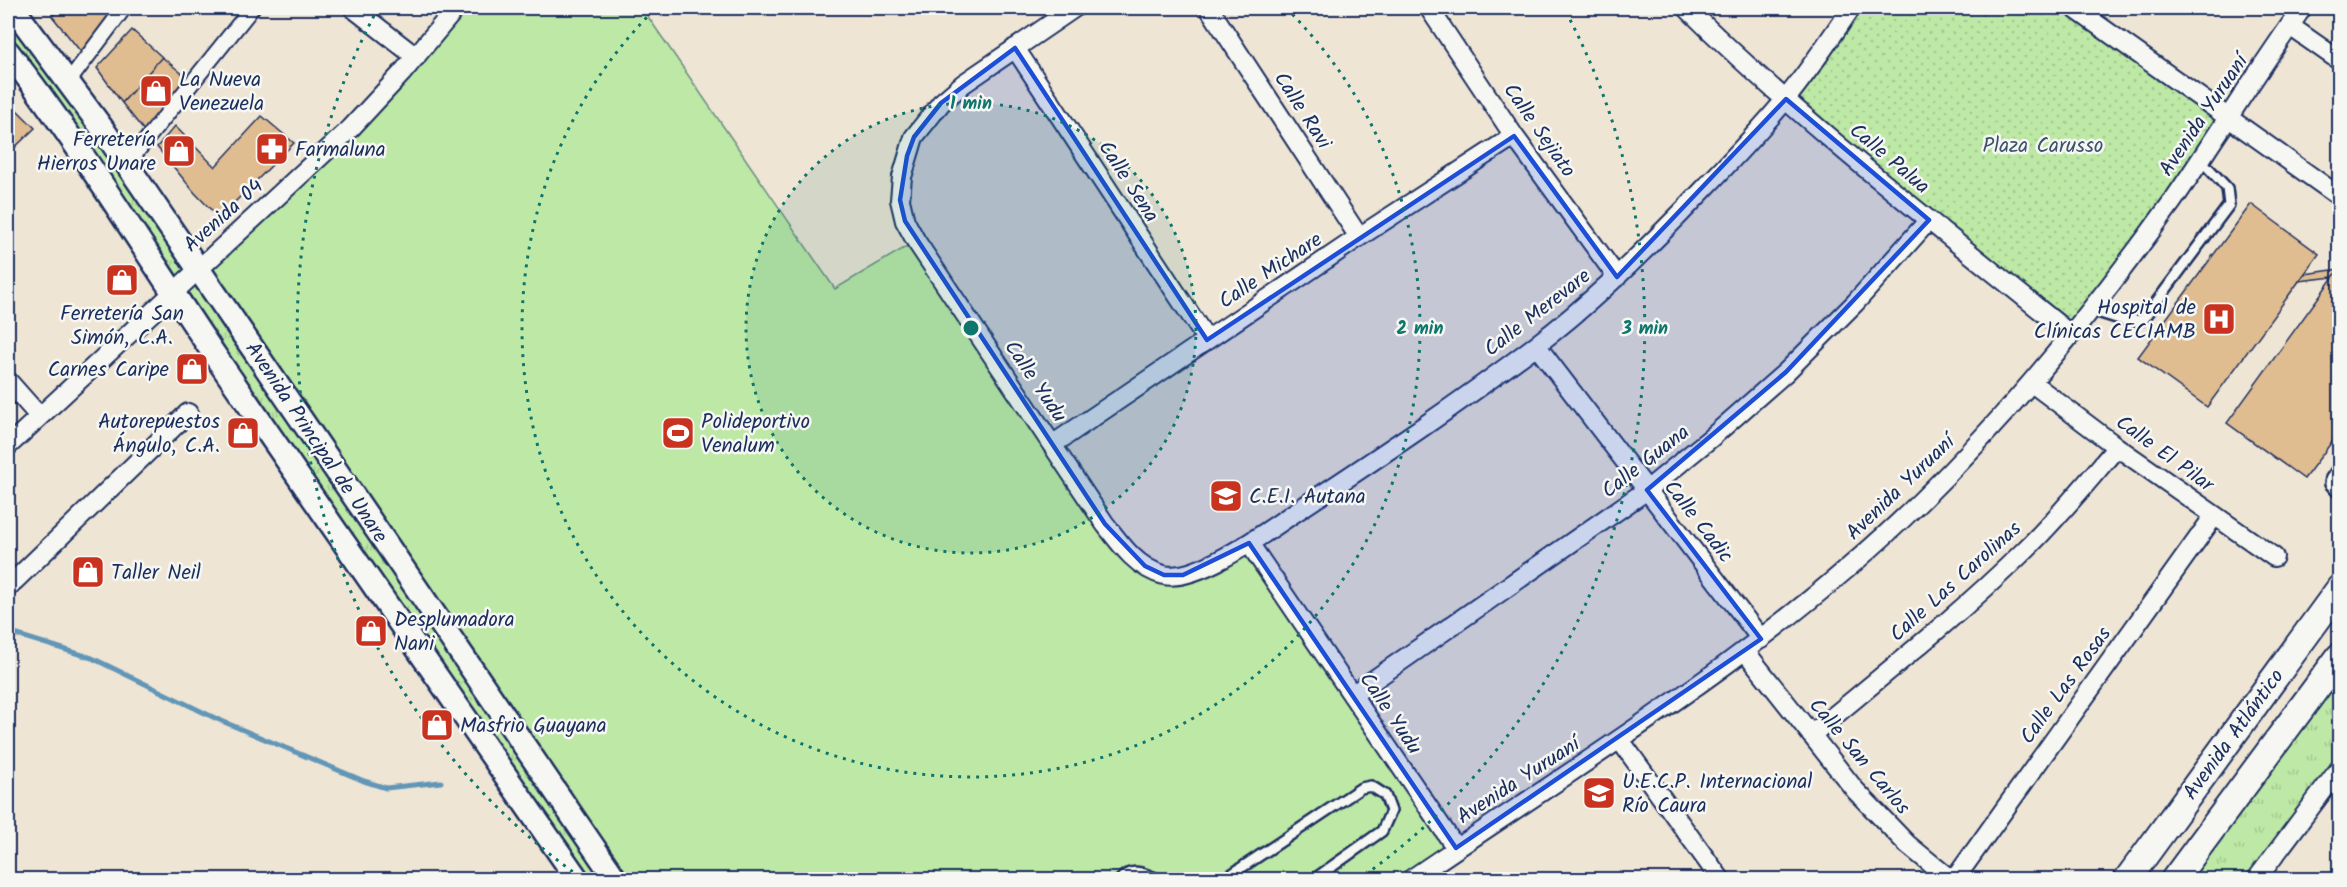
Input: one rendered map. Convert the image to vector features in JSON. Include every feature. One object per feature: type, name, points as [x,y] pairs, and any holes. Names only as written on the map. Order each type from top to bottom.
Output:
[{"type":"main road","name":"Avenida Atlántico","points":[[2127,879],[2340,588]]},
{"type":"main road","name":"Avenida Atlántico","points":[[2174,879],[2340,656]]},
{"type":"street","name":"Avenida Principal de Unare","points":[[13,8],[69,81],[616,879]]},
{"type":"street","points":[[69,81],[124,8]]},
{"type":"street","points":[[126,165],[252,8]]},
{"type":"street","points":[[353,8],[416,57]]},
{"type":"street","name":"Avenida 04","points":[[8,446],[171,292],[351,128],[416,57],[456,8]]},
{"type":"street","points":[[1015,48],[1074,8]]},
{"type":"street","name":"Calle Ravi","points":[[1209,8],[1359,237]]},
{"type":"street","name":"Calle Sejiato","points":[[1429,8],[1514,136],[1617,277]]},
{"type":"street","name":"Calle Palua","points":[[1687,8],[1786,99],[1929,220],[2071,335]]},
{"type":"street","name":"Calle Merevare","points":[[1183,575],[1208,566],[1249,543],[1353,473],[1536,345],[1617,277],[1729,163],[1786,99],[1851,8]]},
{"type":"street","points":[[2074,8],[2340,197]]},
{"type":"street","name":"Avenida Yuruaní","points":[[1410,879],[1620,740],[1761,639],[1816,595],[1918,505],[2032,383],[2091,310],[2174,199],[2302,8]]},
{"type":"street","points":[[2290,26],[2340,61]]},
{"type":"street","name":"Calle Yudu","points":[[1015,48],[963,84],[941,103],[914,137],[902,177],[900,200],[905,221],[916,241],[1105,524],[1124,548],[1144,566],[1164,575],[1183,575]]},
{"type":"street","name":"Calle Sena","points":[[1015,48],[1207,340]]},
{"type":"street","name":"Avenida Principal de Unare","points":[[8,52],[89,166],[171,292],[578,879]]},
{"type":"street","name":"Calle Michare","points":[[1052,445],[1359,237],[1514,136]]},
{"type":"street","name":"Calle Guana","points":[[1352,695],[1647,490],[1786,372],[1855,303],[1929,220]]},
{"type":"street","name":"Calle Cadic","points":[[1536,345],[1761,639]]},
{"type":"street","points":[[8,381],[39,416]]},
{"type":"street","name":"Calle El Pilar","points":[[2032,383],[2116,447],[2274,557]]},
{"type":"street","points":[[8,587],[188,412]]},
{"type":"street","name":"Calle Las Carolinas","points":[[1811,735],[1983,590],[2026,550],[2067,506],[2116,447]]},
{"type":"street","name":"Calle Las Rosas","points":[[1953,879],[2214,516]]},
{"type":"street","name":"Calle Yudu","points":[[1249,543],[1456,848]]},
{"type":"street","name":"Calle San Carlos","points":[[1744,651],[1855,790],[1907,844],[1953,879]]},
{"type":"street","points":[[1620,740],[1721,879]]},
{"type":"street","points":[[2256,879],[2340,768]]},
{"type":"lane","points":[[2091,310],[2126,321],[2143,320],[2149,315],[2229,205],[2230,195],[2223,182],[2200,159]]},
{"type":"lane","points":[[2340,465],[2331,478],[2331,484],[2340,495]]},
{"type":"lane","points":[[1223,879],[1361,788],[1371,786],[1385,795],[1390,811],[1382,831],[1313,879]]},
{"type":"lane","points":[[1120,879],[1126,873],[1135,871],[1160,879]]},
{"type":"highlighted area","points":[[1015,48],[1207,340],[1514,136],[1617,277],[1786,99],[1929,220],[1786,372],[1647,490],[1761,639],[1456,848],[1249,543],[1183,575],[1164,575],[1145,566],[1105,524],[905,221],[900,200],[907,156],[914,137],[941,103]]},
{"type":"green space","points":[[8,8],[616,879],[578,879],[8,52]]},
{"type":"green space","name":"Polideportivo Venalum","points":[[456,8],[642,8],[835,289],[916,241],[1105,524],[1164,575],[1249,543],[1456,848],[1410,880],[617,879],[197,269],[288,187]]},
{"type":"green space","name":"Plaza Carusso","points":[[1851,8],[2074,8],[2228,117],[2071,335],[1786,99]]},
{"type":"green space","points":[[2339,656],[2339,768],[2256,879],[2174,880]]},
{"type":"building","points":[[60,8],[116,8],[81,52],[52,16]]},
{"type":"building","points":[[132,30],[162,57],[122,103],[97,68]]},
{"type":"building","name":"La Nueva Venezuela","points":[[162,57],[190,80],[145,132],[122,103]]},
{"type":"building","points":[[15,108],[35,128],[8,154],[8,116]]},
{"type":"building","points":[[262,116],[294,143],[219,218],[157,147],[175,126],[215,167]]},
{"type":"building","name":"Hospital de Clínicas CECIAMB","points":[[2251,204],[2319,254],[2207,407],[2138,357]]},
{"type":"building","points":[[2339,269],[2340,431],[2304,479],[2227,423]]},
{"type":"building","points":[[2339,269],[2333,277],[2299,281],[2305,274]]},
{"type":"waterway","points":[[8,632],[92,658],[217,719],[364,781],[386,788],[441,782]]},
{"type":"place","name":"La Nueva Venezuela","points":[[156,91]]},
{"type":"place","name":"Farmaluna","points":[[272,149]]},
{"type":"place","name":"Ferretería Hierros Unare","points":[[179,151]]},
{"type":"place","name":"Ferretería San Simón, C.A.","points":[[122,280]]},
{"type":"place","name":"Hospital de Clínicas CECIAMB","points":[[2219,319]]},
{"type":"place","name":"Carnes Caripe","points":[[192,369]]},
{"type":"place","name":"Autorepuestos Ángulo, C.A.","points":[[243,433]]},
{"type":"place","name":"Polideportivo Venalum","points":[[678,433]]},
{"type":"place","name":"C.E.I. Autana","points":[[1226,496]]},
{"type":"place","name":"Taller Neil","points":[[88,572]]},
{"type":"place","name":"Desplumadora Nani","points":[[371,631]]},
{"type":"place","name":"Masfrio Guayana","points":[[437,725]]},
{"type":"place","name":"U.E.C.P. Internacional Río Caura","points":[[1599,793]]}]
